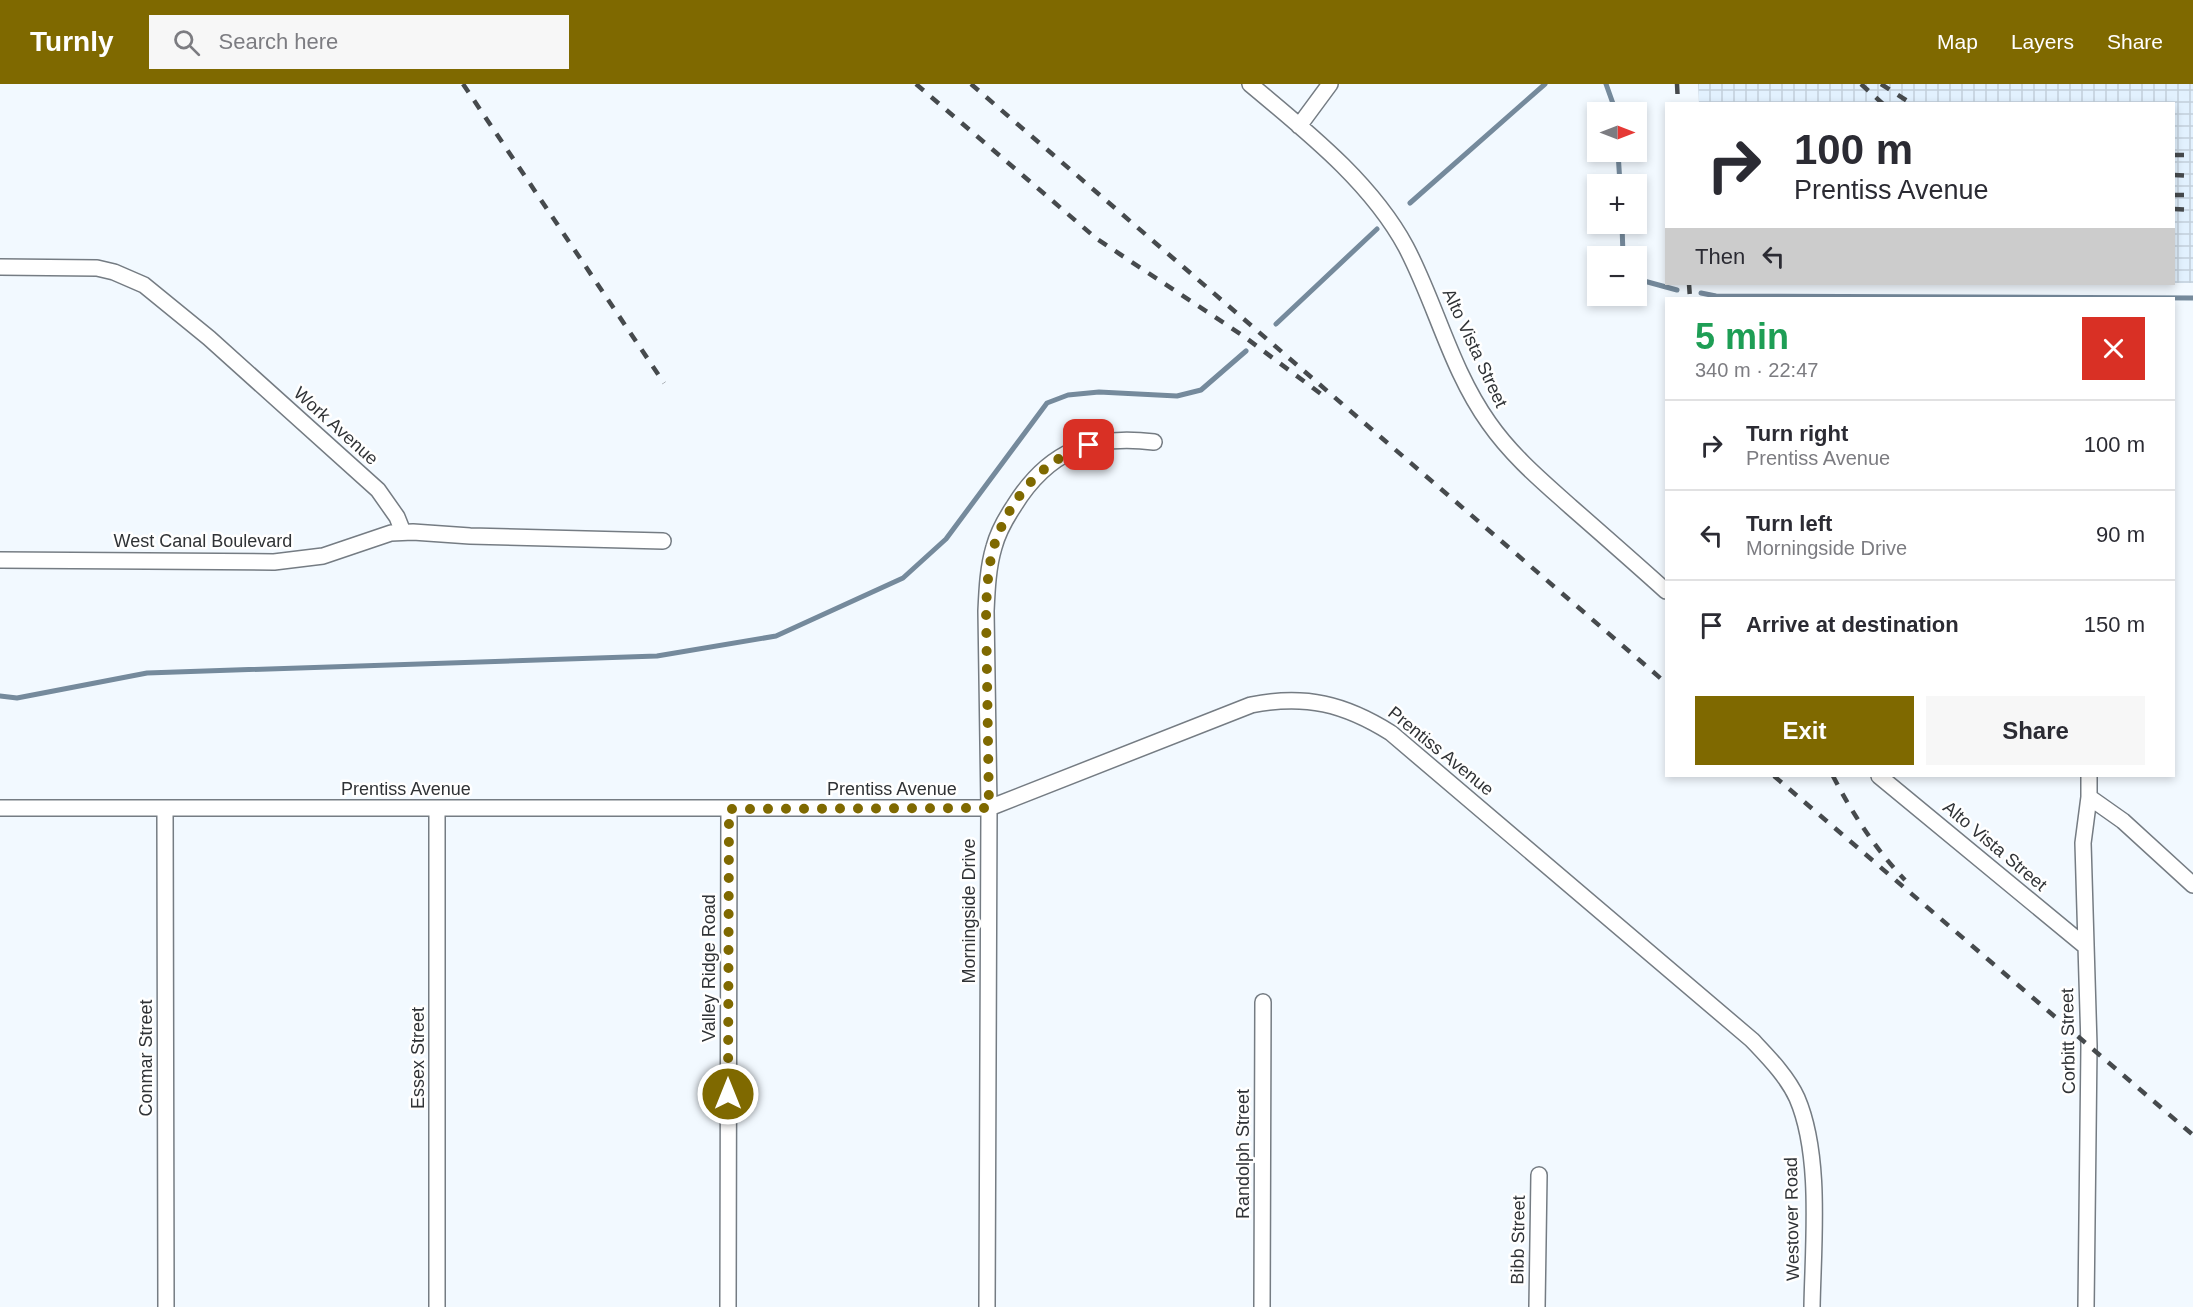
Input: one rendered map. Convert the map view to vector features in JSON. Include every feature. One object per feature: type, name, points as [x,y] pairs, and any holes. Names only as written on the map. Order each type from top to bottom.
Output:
[{"type":"street","name":"Alto Vista Street","points":[[1250,84],[1319,143],[1376,201],[1391,222],[1416,268],[1476,405],[1504,443],[1536,476],[1665,590]]},
{"type":"street","points":[[1299,126],[1330,84]]},
{"type":"street","name":"Work Avenue","points":[[0,267],[98,268],[144,285],[209,338],[378,490],[397,517],[403,532]]},
{"type":"street","name":"Morningside Drive","points":[[987,1307],[989,808],[987,589],[994,547],[1005,519],[1036,476],[1054,461],[1077,448],[1102,441],[1128,439],[1154,442]]},
{"type":"street","points":[[403,532],[577,540],[663,541]]},
{"type":"street","name":"West Canal Boulevard","points":[[0,560],[274,562],[323,556],[391,533],[403,532]]},
{"type":"street","name":"Prentiss Avenue","points":[[0,808],[989,808],[1251,705],[1291,699],[1311,701],[1353,712],[1373,722],[1400,741],[1752,1040],[1778,1070],[1796,1097]]},
{"type":"street","name":"Alto Vista Street","points":[[1881,777],[2085,946]]},
{"type":"street","name":"Corbitt Street","points":[[2086,1307],[2089,1046],[2083,843],[2089,797],[2089,777]]},
{"type":"street","points":[[2089,797],[2123,821],[2193,885]]},
{"type":"street","name":"Conmar Street","points":[[165,809],[166,1307]]},
{"type":"street","name":"Essex Street","points":[[437,809],[437,1307]]},
{"type":"street","name":"Valley Ridge Road","points":[[728,1307],[729,809]]},
{"type":"street","name":"Randolph Street","points":[[1262,1307],[1263,1002]]},
{"type":"street","name":"Westover Road","points":[[1796,1097],[1808,1137],[1813,1172],[1812,1307]]},
{"type":"street","name":"Bibb Street","points":[[1536,1307],[1539,1174]]},
{"type":"shaded area","points":[[1698,84],[2193,84],[2193,283],[2175,283],[2175,102],[1699,102]]},
{"type":"waterway","points":[[1410,203],[1545,84]]},
{"type":"waterway","points":[[1606,84],[1612,102]]},
{"type":"waterway","points":[[1619,162],[1619,174]]},
{"type":"waterway","points":[[1276,324],[1377,229]]},
{"type":"waterway","points":[[1622,234],[1623,246]]},
{"type":"waterway","points":[[1647,282],[1677,290]]},
{"type":"waterway","points":[[1701,293],[1716,296],[1954,297]]},
{"type":"waterway","points":[[2175,298],[2193,298]]},
{"type":"waterway","points":[[0,696],[17,698],[147,673],[657,656],[776,636],[903,578],[946,539],[1047,403],[1068,395],[1099,392],[1177,396],[1201,390],[1246,351]]},
{"type":"railway","points":[[463,84],[664,383]]},
{"type":"railway","points":[[916,84],[1097,239],[1242,335],[1325,397]]},
{"type":"railway","points":[[971,84],[1665,682]]},
{"type":"railway","points":[[1677,84],[1678,102]]},
{"type":"railway","points":[[1861,84],[1881,102]]},
{"type":"railway","points":[[1881,84],[1909,102]]},
{"type":"railway","points":[[2175,155],[2193,155]]},
{"type":"railway","points":[[2175,175],[2193,176]]},
{"type":"railway","points":[[2175,195],[2193,195]]},
{"type":"railway","points":[[2175,209],[2193,210]]},
{"type":"railway","points":[[1689,285],[1690,297]]},
{"type":"railway","points":[[1775,777],[2193,1135]]},
{"type":"railway","points":[[1834,777],[1865,831],[1905,880]]},
{"type":"route","points":[[728,1094],[729,809],[989,808],[986,610],[988,578],[994,547],[1005,519],[1036,476],[1054,461],[1077,448],[1089,445]]}]
